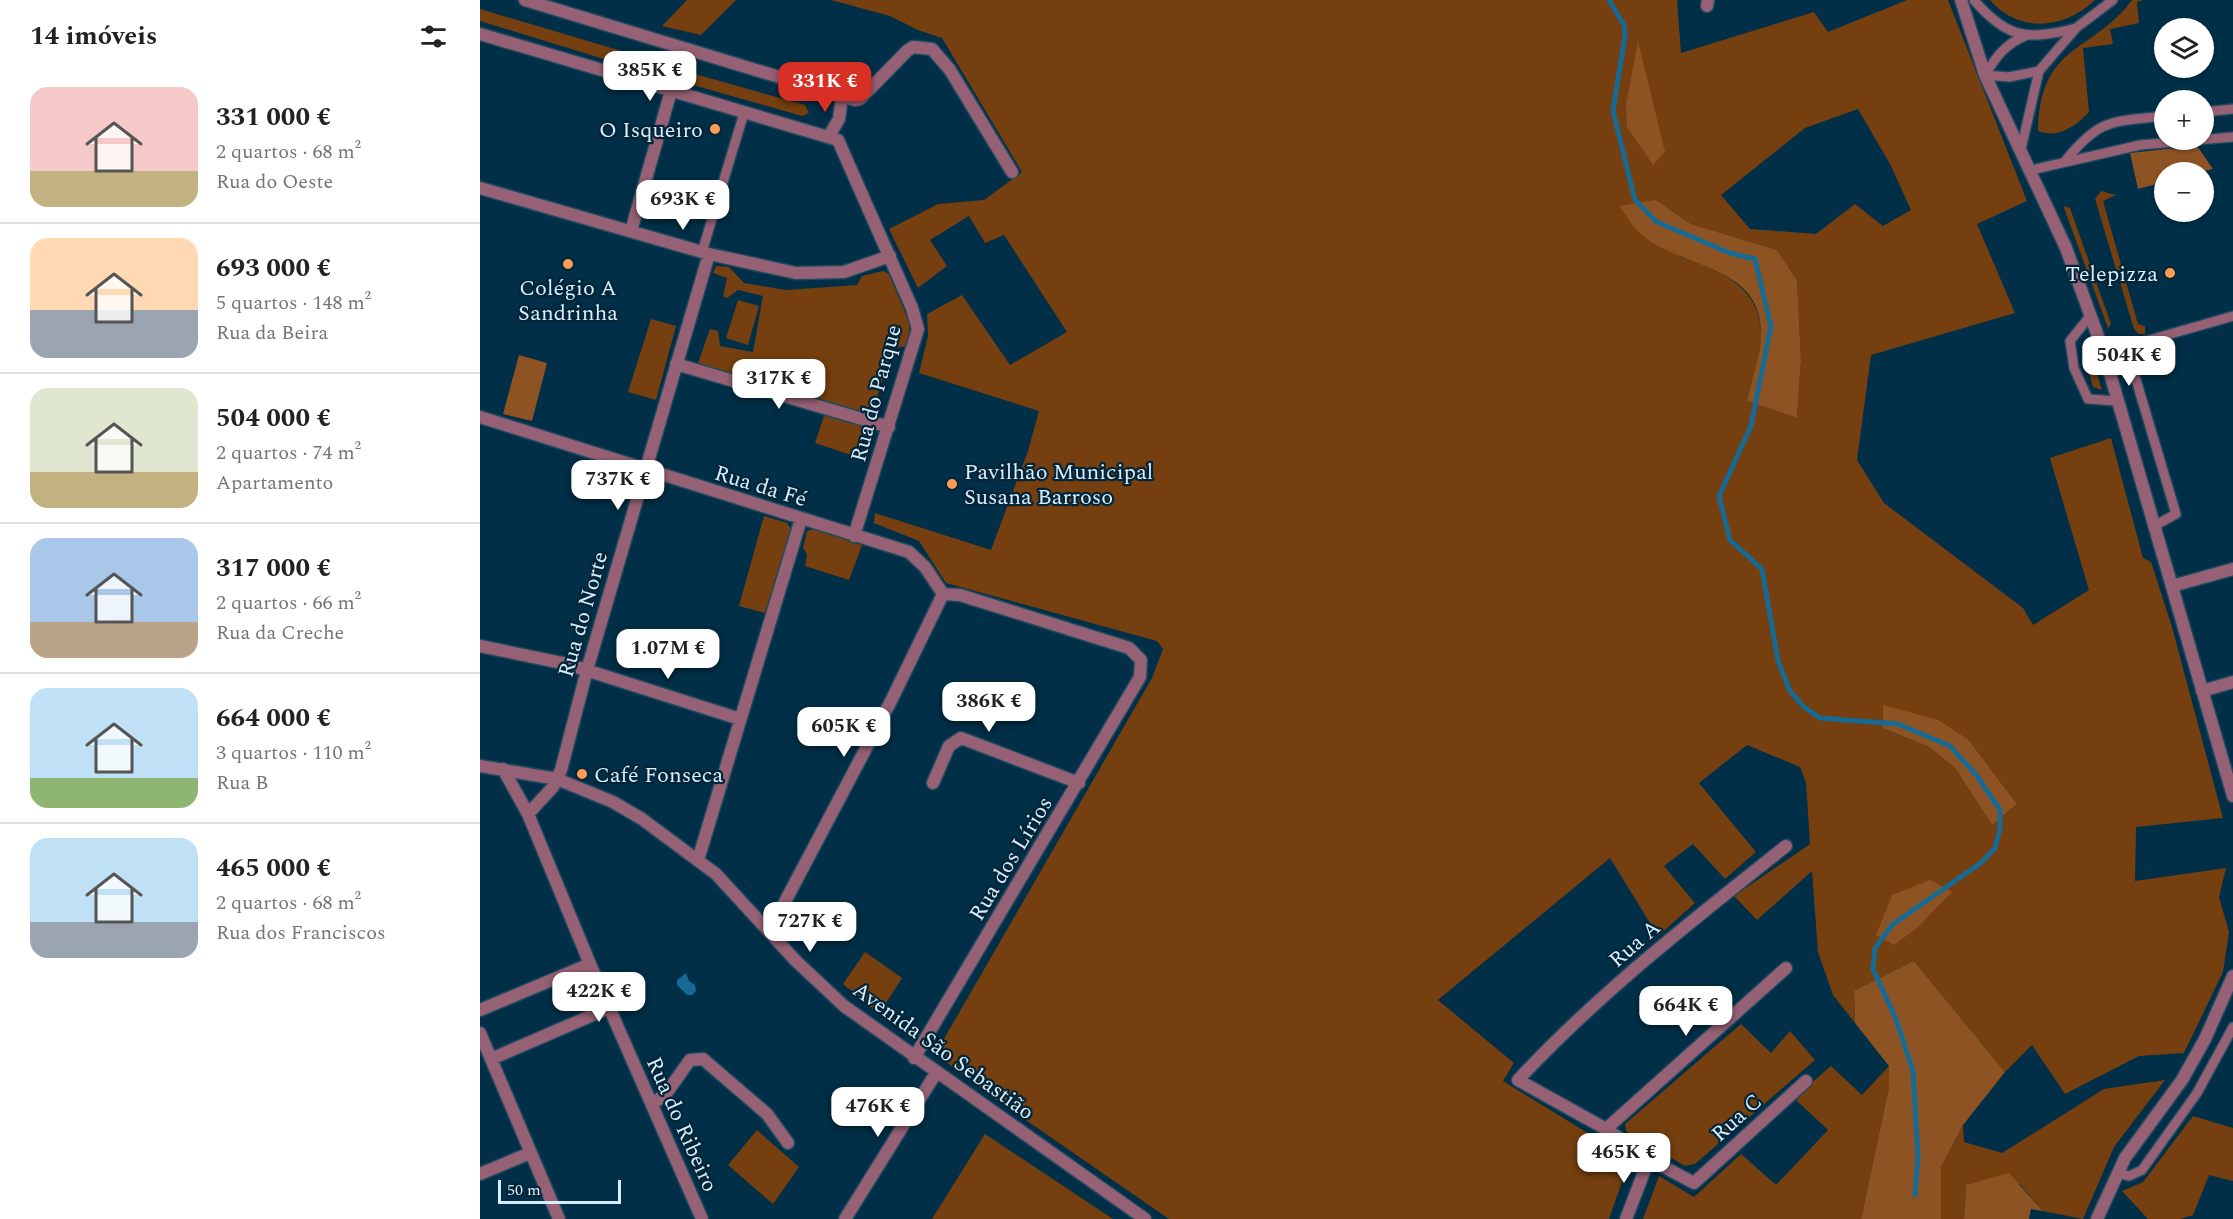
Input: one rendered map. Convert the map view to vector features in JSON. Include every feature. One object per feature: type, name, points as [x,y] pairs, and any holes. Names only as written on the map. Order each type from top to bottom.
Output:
[{"type":"street","points":[[525,0],[842,97],[860,99],[913,47],[932,49],[950,70],[1012,172]]},
{"type":"street","points":[[1961,0],[1985,75],[2066,248],[2104,353],[2233,796]]},
{"type":"street","points":[[480,34],[670,93],[829,136],[839,119],[842,97]]},
{"type":"street","points":[[631,231],[683,49]]},
{"type":"street","name":"Rua do Parque","points":[[829,136],[838,140],[843,149],[890,256],[918,328],[854,536]]},
{"type":"street","points":[[480,188],[757,267],[813,274],[860,268],[890,256]]},
{"type":"street","name":"Rua do Norte","points":[[557,779],[706,253]]},
{"type":"street","points":[[676,364],[889,427]]},
{"type":"street","name":"Rua da Fé","points":[[480,417],[645,471],[909,552],[925,567],[943,594]]},
{"type":"street","points":[[698,860],[801,519]]},
{"type":"street","points":[[2172,586],[2233,569]]},
{"type":"street","points":[[769,932],[891,701],[943,594]]},
{"type":"street","name":"Rua dos Lírios","points":[[914,1058],[1140,677],[1141,660],[1129,648],[960,595],[943,594]]},
{"type":"street","points":[[480,646],[587,670],[740,719]]},
{"type":"street","points":[[2202,691],[2233,682]]},
{"type":"street","points":[[933,783],[950,746],[961,738],[1079,783]]},
{"type":"street","name":"Avenida São Sebastião","points":[[480,766],[557,779],[630,811],[698,860],[735,893],[769,932],[844,1006],[914,1058],[1145,1219]]},
{"type":"street","name":"Rua do Ribeiro","points":[[503,769],[528,814],[590,964],[702,1219]]},
{"type":"street","points":[[528,814],[553,788],[557,779]]},
{"type":"street","name":"Rua A","points":[[1606,1129],[1518,1080],[1553,1042],[1666,942],[1786,846]]},
{"type":"street","points":[[480,1010],[590,964]]},
{"type":"street","points":[[1626,1219],[1649,1159],[1606,1129],[1786,968]]},
{"type":"street","points":[[2097,1219],[2116,1173],[2182,1080],[2205,1039],[2233,976]]},
{"type":"street","points":[[490,1059],[609,1008]]},
{"type":"street","points":[[480,1033],[559,1219]]},
{"type":"street","points":[[652,1104],[665,1095],[690,1060],[703,1059],[767,1114],[788,1143]]},
{"type":"street","points":[[845,1219],[936,1073]]},
{"type":"street","name":"Rua C","points":[[1649,1159],[1694,1183],[1806,1081]]},
{"type":"street","points":[[480,1174],[530,1153]]},
{"type":"lane","points":[[1974,0],[1985,13],[2004,27],[2025,36]]},
{"type":"lane","points":[[2021,149],[2039,71],[2076,28],[2113,0]]},
{"type":"lane","points":[[2039,71],[2017,76],[1985,75],[1996,56],[2010,42],[2025,36],[2045,36],[2076,28]]},
{"type":"lane","points":[[2214,111],[2233,109]]},
{"type":"lane","points":[[706,253],[744,113]]},
{"type":"lane","points":[[2066,160],[2085,137],[2097,127],[2110,122],[2154,117]]},
{"type":"lane","points":[[2031,170],[2066,160],[2140,146],[2233,137]]},
{"type":"lane","points":[[2090,316],[2070,341],[2074,368],[2088,399],[2117,401]]},
{"type":"lane","points":[[2104,353],[2233,316]]},
{"type":"lane","points":[[2126,346],[2176,514],[2154,526]]},
{"type":"lane","points":[[2116,1173],[2129,1176],[2142,1170],[2197,1093],[2233,1027]]},
{"type":"shaded area","points":[[687,0],[736,0],[701,35],[662,26]]},
{"type":"shaded area","points":[[831,0],[1677,0],[1681,53],[1814,12],[1828,32],[1907,0],[1948,0],[2027,201],[1977,224],[2015,313],[1871,355],[1857,460],[1884,503],[2023,608],[2033,625],[2089,590],[2050,458],[2111,438],[2143,558],[2151,562],[2172,627],[2223,818],[2136,827],[2135,881],[2226,868],[2219,897],[2229,932],[2223,972],[2184,1053],[2139,1056],[2065,1094],[2032,1045],[2005,1072],[1914,961],[1854,991],[1855,1023],[1833,995],[1818,952],[1812,871],[1757,920],[1734,896],[1810,844],[1806,783],[1800,767],[1747,745],[1699,783],[1756,852],[1725,879],[1693,844],[1664,866],[1695,903],[1658,936],[1610,858],[1438,1000],[1514,1063],[1503,1081],[1630,1159],[1609,1219],[1169,1219],[994,1098],[941,1058],[941,1044],[1152,678],[1163,649],[1157,641],[946,583],[919,541],[874,523],[875,513],[991,550],[1028,451],[1039,411],[919,373],[928,336],[927,314],[962,295],[1010,365],[1067,332],[1004,235],[985,243],[969,216],[930,240],[947,266],[918,288],[889,229],[938,204],[984,200],[1022,172],[942,38],[918,30],[890,16]],"holes":[[[1858,109],[1890,164],[1911,210],[1883,226],[1855,204],[1816,234],[1750,229],[1721,195],[1805,128]],[[1656,200],[1691,224],[1777,250],[1797,280],[1801,360],[1797,418],[1747,401],[1761,341],[1759,317],[1753,303],[1735,282],[1723,274],[1681,257]],[[1883,728],[1969,740],[2017,804],[1992,825],[1955,768],[1929,747]]]},
{"type":"shaded area","points":[[1990,0],[2095,0],[2070,17],[2042,24],[2028,23],[2014,18]]},
{"type":"shaded area","points":[[2132,0],[2144,0],[2137,2],[2139,23],[2110,29],[2113,44],[2083,48],[2089,112],[2066,130],[2053,133],[2038,131],[2041,102],[2048,81],[2058,65],[2071,52],[2117,17]]},
{"type":"shaded area","points":[[480,9],[662,63],[667,71],[659,76],[480,21]]},
{"type":"shaded area","points":[[1638,41],[1665,152],[1653,165],[1627,127],[1626,105]]},
{"type":"shaded area","points":[[695,74],[805,105],[809,113],[802,116],[690,84],[687,77]]},
{"type":"shaded area","points":[[2200,150],[2208,162],[2154,162],[2154,185],[2138,189],[2130,153]]},
{"type":"shaded area","points":[[2101,191],[2116,195],[2103,201],[2138,324],[2145,326],[2145,334],[2139,334],[2134,329],[2095,199]]},
{"type":"shaded area","points":[[1656,200],[1691,224],[1777,250],[1797,280],[1801,360],[1797,418],[1747,401],[1761,342],[1758,311],[1748,294],[1734,281],[1716,271],[1658,246],[1639,232],[1619,206]]},
{"type":"shaded area","points":[[2065,206],[2070,208],[2111,324],[2108,328],[2064,208]]},
{"type":"shaded area","points":[[716,266],[729,267],[744,283],[786,290],[857,285],[862,276],[883,271],[889,274],[910,324],[908,346],[893,348],[871,415],[697,366],[710,329],[718,331],[720,346],[753,352],[763,296],[738,290],[727,298],[723,296],[727,278],[713,273]]},
{"type":"shaded area","points":[[738,300],[759,306],[748,345],[726,338]]},
{"type":"shaded area","points":[[651,319],[676,326],[656,400],[628,392]]},
{"type":"shaded area","points":[[2087,342],[2102,390],[2093,387],[2082,349]]},
{"type":"shaded area","points":[[519,355],[547,363],[532,421],[503,414]]},
{"type":"shaded area","points":[[825,413],[868,427],[857,457],[815,443]]},
{"type":"shaded area","points":[[764,516],[787,523],[791,529],[765,613],[739,606]]},
{"type":"shaded area","points":[[813,529],[862,545],[849,580],[805,566],[807,554],[803,548],[807,531]]},
{"type":"shaded area","points":[[1883,705],[1938,720],[1969,740],[2017,804],[1992,825],[1955,768],[1929,747],[1883,728]]},
{"type":"shaded area","points":[[1930,880],[1952,892],[1917,928],[1894,945],[1876,935],[1892,895]]},
{"type":"shaded area","points":[[865,952],[902,978],[879,1014],[843,984]]},
{"type":"shaded area","points":[[1914,961],[2005,1072],[1963,1125],[1941,1167],[1941,1219],[1861,1219],[1889,1087],[1889,1066],[1855,1023],[1854,991]]},
{"type":"shaded area","points":[[1741,1024],[1771,1053],[1790,1031],[1815,1060],[1695,1164],[1685,1166],[1626,1131],[1625,1124]]},
{"type":"shaded area","points":[[1831,1066],[1862,1095],[1889,1066],[1889,1087],[1861,1219],[1643,1219],[1659,1176],[1694,1197],[1741,1154],[1776,1185],[1828,1130],[1794,1098]]},
{"type":"shaded area","points":[[2165,1080],[2114,1147],[2083,1219],[2043,1211],[2020,1184],[1966,1185],[1964,1219],[1941,1219],[1941,1167],[1963,1125],[1964,1142],[2002,1153],[2104,1089]]},
{"type":"shaded area","points":[[2193,1116],[2233,1128],[2233,1181],[2209,1175],[2193,1215],[2180,1219],[2148,1219],[2122,1191],[2143,1182]]},
{"type":"shaded area","points":[[757,1130],[799,1167],[773,1204],[728,1165]]},
{"type":"shaded area","points":[[985,1134],[1113,1219],[932,1219]]},
{"type":"shaded area","points":[[2009,1173],[2043,1211],[2031,1209],[2029,1219],[1964,1219],[1966,1185]]},
{"type":"water","points":[[686,973],[689,981],[695,985],[696,991],[692,995],[687,995],[677,985],[677,980]]},
{"type":"waterway","points":[[1609,0],[1624,25],[1625,35],[1613,111],[1635,200],[1657,222],[1730,253],[1755,259],[1771,326],[1751,426],[1719,496],[1730,540],[1762,569],[1778,661],[1790,691],[1804,707],[1820,718],[1898,724],[1950,746],[1977,776],[2000,810],[2000,829],[1995,848],[1982,862],[1892,925],[1875,948],[1873,969],[1896,1019],[1913,1071],[1918,1156],[1915,1195]]},
{"type":"place","name":"O Isqueiro","points":[[715,129]]},
{"type":"place","name":"Colégio A Sandrinha","points":[[568,264]]},
{"type":"place","name":"Telepizza","points":[[2170,273]]},
{"type":"place","name":"Pavilhão Municipal Susana Barroso","points":[[952,484]]},
{"type":"place","name":"Café Fonseca","points":[[582,774]]}]
